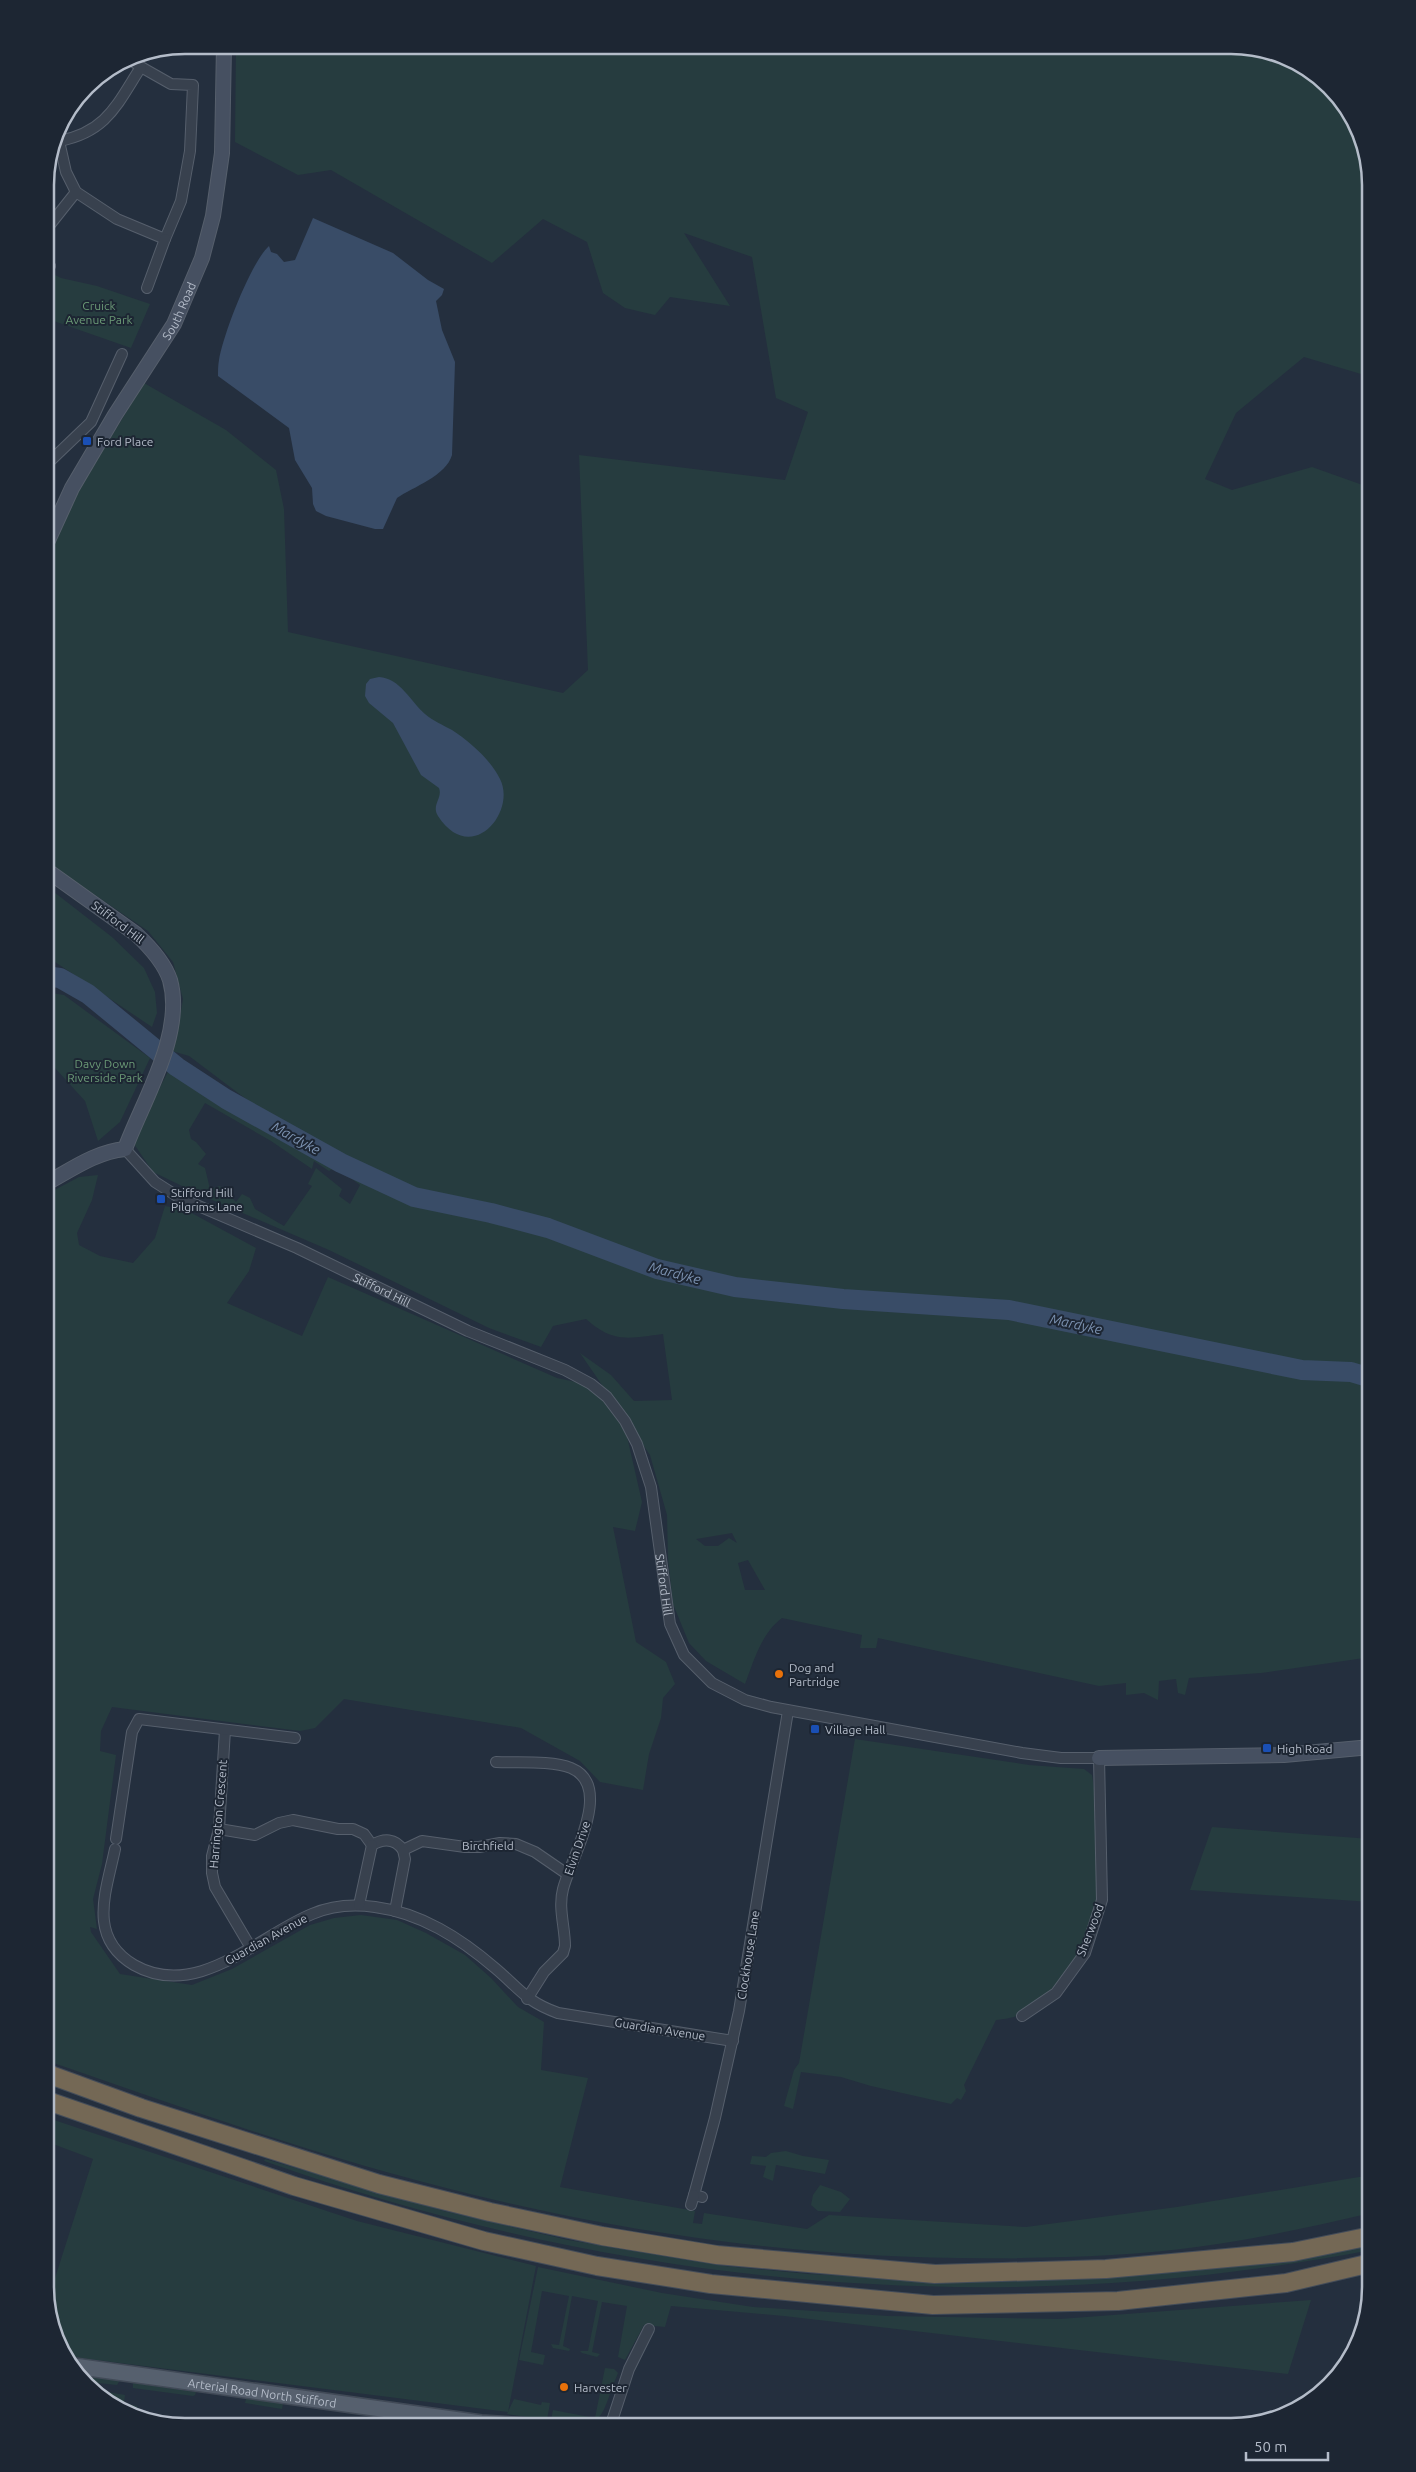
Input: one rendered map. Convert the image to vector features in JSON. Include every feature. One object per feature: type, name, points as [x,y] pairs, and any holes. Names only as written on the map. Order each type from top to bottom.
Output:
[{"type":"highway","points":[[54,2076],[141,2108],[379,2184],[490,2212],[602,2236],[717,2255],[935,2274],[1106,2269],[1293,2252],[1362,2238]]},
{"type":"highway","points":[[54,2103],[294,2186],[484,2241],[597,2266],[712,2284],[933,2305],[1118,2301],[1286,2283],[1362,2266]]},
{"type":"highway","points":[[1293,2252],[1362,2231]]},
{"type":"main road","name":"South Road","points":[[54,528],[77,480],[174,324],[202,258],[213,216],[222,153],[224,54]]},
{"type":"main road","name":"Stifford Hill","points":[[54,875],[136,934],[157,956],[169,978],[172,991],[172,1019],[169,1037],[125,1149]]},
{"type":"main road","points":[[54,1179],[84,1161],[109,1151],[125,1149]]},
{"type":"main road","points":[[1098,1758],[1284,1755],[1362,1748]]},
{"type":"main road","name":"Arterial Road North Stifford","points":[[81,2367],[445,2418]]},
{"type":"street","points":[[136,64],[171,84],[193,86],[190,151],[180,201],[147,288]]},
{"type":"street","points":[[62,140],[78,138],[94,130],[106,119],[141,67]]},
{"type":"street","points":[[59,148],[66,172],[76,192],[117,219],[165,239]]},
{"type":"street","points":[[54,220],[76,192]]},
{"type":"street","points":[[54,457],[91,422],[122,354]]},
{"type":"street","name":"Stifford Hill","points":[[125,1149],[155,1182],[180,1198],[323,1260],[486,1338],[565,1370],[599,1390],[626,1421],[646,1467],[651,1487],[670,1624],[684,1655],[712,1683],[730,1693],[745,1700],[788,1711]]},
{"type":"street","points":[[788,1711],[1022,1753],[1061,1758],[1098,1758]]},
{"type":"street","name":"Clockhouse Lane","points":[[696,2199],[733,2041],[788,1711]]},
{"type":"street","name":"Guardian Avenue","points":[[225,1730],[139,1719],[132,1732],[116,1844],[106,1888],[103,1921],[112,1944],[122,1957],[138,1966],[156,1972],[179,1974],[202,1971],[226,1962],[312,1914],[359,1905],[395,1911],[447,1932],[468,1945],[527,1999],[558,2013],[733,2041]]},
{"type":"street","points":[[225,1730],[295,1738]]},
{"type":"street","name":"Harrington Crescent","points":[[225,1730],[219,1829],[212,1856],[212,1873],[215,1887],[251,1948]]},
{"type":"street","name":"Sherwood","points":[[1022,2016],[1056,1993],[1085,1953],[1102,1900],[1098,1758]]},
{"type":"street","name":"Elvin Drive","points":[[496,1762],[560,1765],[572,1768],[587,1783],[590,1804],[587,1820],[562,1892],[561,1909],[565,1946],[563,1952],[544,1972],[527,1999]]},
{"type":"street","points":[[219,1829],[255,1836],[279,1823],[292,1820],[338,1829],[353,1828],[364,1834],[372,1845],[359,1905]]},
{"type":"street","points":[[372,1845],[384,1840],[390,1840],[403,1850],[405,1859],[395,1911]]},
{"type":"street","name":"Birchfield","points":[[403,1850],[422,1841],[472,1847],[500,1843],[516,1844],[535,1852],[567,1874]]},
{"type":"street","points":[[613,2418],[629,2370],[649,2329]]},
{"type":"green space","points":[[236,54],[1240,54],[1257,56],[1289,67],[1318,86],[1330,98],[1349,127],[1358,151],[1361,168],[1362,374],[1304,357],[1236,413],[1205,479],[1232,490],[1312,467],[1362,485],[1362,1658],[1261,1673],[1189,1678],[1185,1695],[1178,1693],[1176,1679],[1159,1681],[1158,1700],[1144,1693],[1126,1695],[1126,1683],[1099,1686],[878,1638],[876,1648],[860,1648],[862,1635],[782,1618],[763,1640],[745,1684],[706,1661],[689,1643],[673,1604],[668,1558],[667,1515],[650,1455],[580,1353],[611,1375],[634,1401],[672,1400],[663,1334],[631,1338],[614,1336],[596,1327],[586,1319],[553,1326],[541,1347],[489,1328],[329,1250],[203,1196],[153,1172],[134,1144],[144,1118],[171,1066],[274,1128],[334,1168],[329,1171],[314,1161],[312,1169],[271,1141],[205,1103],[189,1130],[191,1139],[206,1154],[198,1164],[205,1168],[210,1189],[220,1186],[236,1202],[242,1194],[250,1198],[255,1209],[284,1226],[312,1186],[308,1184],[316,1168],[342,1189],[339,1196],[350,1204],[360,1185],[189,1056],[172,1051],[177,1035],[183,999],[173,962],[148,931],[54,867],[54,542],[80,488],[144,383],[226,430],[276,470],[284,509],[288,632],[563,693],[588,670],[579,455],[785,480],[808,412],[776,398],[752,257],[684,233],[730,306],[670,297],[655,315],[625,308],[603,293],[587,242],[543,219],[492,263],[331,170],[298,175],[235,142]],"holes":[[[732,1533],[737,1543],[729,1538],[718,1546],[705,1546],[696,1539]],[[748,1560],[765,1590],[745,1590],[738,1563]]]},
{"type":"green space","name":"Cruick Avenue Park","points":[[54,274],[61,278],[97,286],[150,304],[131,348],[54,321]]},
{"type":"green space","points":[[54,892],[112,937],[144,968],[155,992],[157,1013],[152,1027],[55,962]]},
{"type":"green space","name":"Davy Down Riverside Park","points":[[54,993],[64,995],[150,1058],[120,1122],[98,1141],[85,1101],[54,1067]]},
{"type":"green space","points":[[98,1175],[92,1200],[77,1233],[79,1245],[100,1256],[133,1263],[155,1238],[165,1206],[186,1210],[256,1248],[249,1271],[227,1303],[302,1336],[328,1277],[557,1378],[581,1383],[606,1402],[626,1432],[642,1502],[635,1531],[613,1527],[636,1642],[666,1662],[675,1684],[663,1698],[661,1718],[649,1754],[643,1790],[600,1782],[580,1761],[521,1728],[344,1699],[315,1728],[300,1731],[112,1707],[101,1731],[100,1751],[116,1755],[102,1864],[93,1899],[97,1929],[90,1927],[91,1932],[120,1974],[192,1985],[232,1969],[310,1925],[334,1918],[361,1915],[397,1920],[426,1933],[465,1955],[491,1978],[518,2007],[544,2022],[541,2070],[588,2078],[560,2187],[695,2211],[693,2223],[702,2224],[704,2213],[807,2229],[829,2215],[1026,2227],[1177,2207],[1362,2176],[1362,2215],[1225,2243],[1158,2252],[1112,2255],[1020,2258],[882,2256],[745,2244],[609,2224],[474,2195],[419,2181],[258,2133],[54,2063],[54,1190],[79,1177]]},
{"type":"green space","points":[[855,1739],[1029,1765],[1084,1769],[1092,1775],[1098,1871],[1096,1904],[1082,1946],[1065,1974],[1044,1997],[1019,2015],[996,2020],[964,2085],[966,2091],[961,2100],[957,2098],[951,2104],[871,2086],[841,2077],[801,2072],[793,2109],[784,2106],[794,2070],[799,2063]]},
{"type":"green space","points":[[1212,1827],[1362,1838],[1362,1901],[1190,1890]]},
{"type":"green space","points":[[54,2120],[357,2221],[536,2266],[508,2412],[74,2357],[67,2345],[58,2321],[54,2281],[93,2159],[54,2144]]},
{"type":"green space","points":[[786,2151],[829,2160],[825,2174],[776,2165],[773,2181],[763,2177],[766,2166],[750,2164],[752,2156],[766,2157],[771,2153]]},
{"type":"green space","points":[[265,2159],[444,2211],[568,2240],[725,2266],[808,2274],[954,2281],[1084,2278],[1362,2243],[1362,2251],[1231,2272],[1090,2284],[951,2287],[812,2280],[674,2264],[536,2239],[400,2204],[264,2161]]},
{"type":"green space","points":[[820,2185],[841,2192],[850,2199],[840,2212],[818,2211],[811,2205],[813,2195]]},
{"type":"green space","points":[[538,2267],[662,2293],[753,2307],[888,2316],[1060,2319],[1311,2300],[1288,2374],[784,2316],[671,2306],[665,2327],[644,2325],[625,2360],[618,2357],[627,2306],[602,2302],[592,2352],[600,2354],[597,2357],[580,2351],[588,2351],[598,2301],[572,2296],[563,2346],[570,2349],[569,2351],[553,2348],[551,2344],[559,2345],[569,2296],[542,2291],[531,2352],[545,2355],[543,2365],[519,2360]]},
{"type":"green space","points":[[605,2368],[614,2369],[618,2373],[607,2402],[603,2411],[595,2418]]},
{"type":"green space","points":[[85,2373],[120,2380],[117,2385],[95,2383]]},
{"type":"green space","points":[[133,2383],[196,2392],[193,2396],[133,2388]]},
{"type":"green space","points":[[107,2392],[125,2395],[124,2403],[137,2406],[138,2409],[127,2405]]},
{"type":"green space","points":[[246,2399],[283,2403],[282,2409],[245,2403]]},
{"type":"green space","points":[[514,2399],[541,2405],[542,2402],[550,2403],[547,2418],[507,2414]]},
{"type":"green space","points":[[553,2410],[595,2418],[551,2418]]},
{"type":"water","points":[[313,218],[393,253],[428,280],[444,289],[442,295],[436,301],[442,330],[455,362],[452,455],[449,462],[436,475],[397,498],[383,529],[375,529],[326,516],[316,511],[313,504],[312,488],[295,460],[289,428],[218,376],[219,360],[226,334],[254,267],[269,246],[271,252],[277,254],[284,262],[295,260]]},
{"type":"water","points":[[386,678],[399,686],[425,714],[465,740],[479,751],[491,765],[500,779],[504,792],[502,806],[497,819],[488,829],[477,835],[464,836],[451,830],[438,816],[436,805],[440,795],[439,788],[421,775],[393,723],[369,703],[365,696],[366,684],[370,679]]},
{"type":"waterway","name":"Mardyke","points":[[54,977],[60,978],[88,994],[177,1067],[226,1099],[341,1163],[414,1197],[491,1213],[548,1228],[657,1269],[735,1287],[843,1299],[1009,1310],[1302,1370],[1351,1372],[1362,1375]]},
{"type":"place","name":"Ford Place","points":[[87,441]]},
{"type":"place","name":"Stifford Hill Pilgrims Lane","points":[[161,1199]]},
{"type":"place","name":"Dog and Partridge","points":[[779,1674]]},
{"type":"place","name":"Village Hall","points":[[815,1729]]},
{"type":"place","name":"High Road","points":[[1267,1748]]},
{"type":"place","name":"Harvester","points":[[564,2387]]}]
